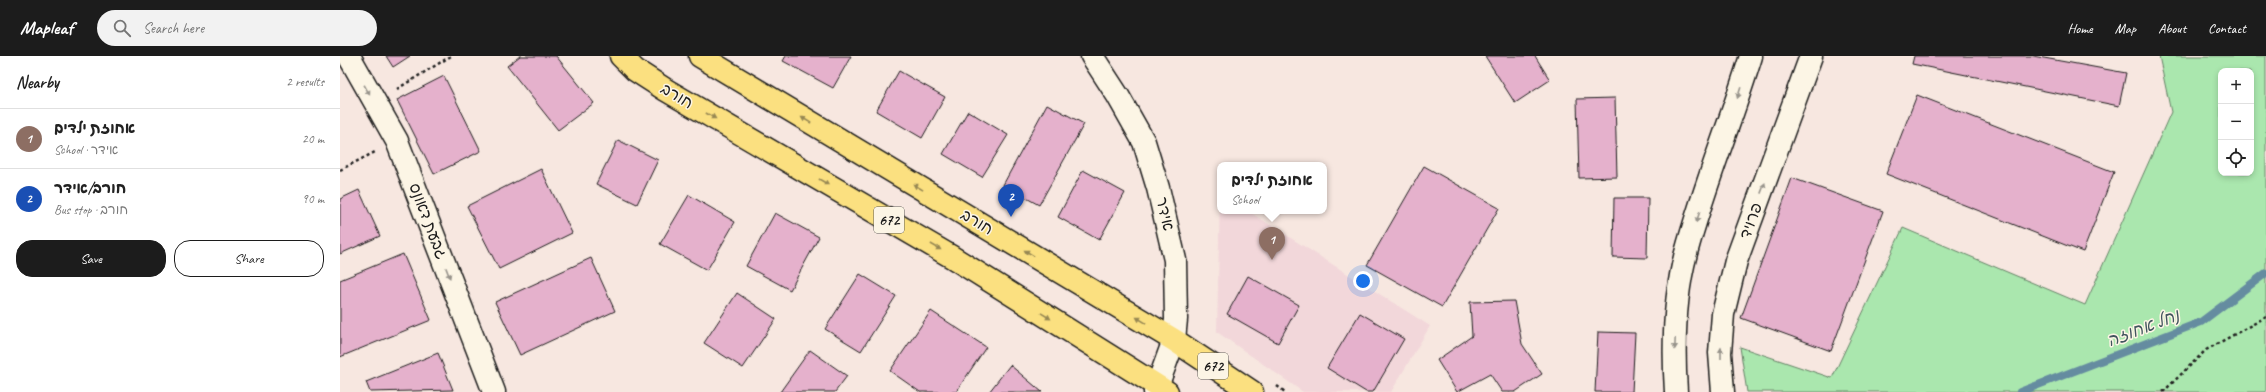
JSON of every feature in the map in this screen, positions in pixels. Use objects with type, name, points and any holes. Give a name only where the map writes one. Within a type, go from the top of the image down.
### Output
[{"type":"main road","name":"חורב","points":[[621,56],[634,70],[666,90],[952,257],[1160,390]]},
{"type":"main road","name":"חורב","points":[[700,56],[1174,340],[1252,392]]},
{"type":"street","name":"גבעת דאונס","points":[[349,56],[374,103],[397,141],[494,392]]},
{"type":"street","name":"אידר","points":[[1092,56],[1118,96],[1144,142],[1158,188],[1175,260],[1176,313],[1174,340],[1160,390]]},
{"type":"street","points":[[1676,392],[1674,362],[1676,320],[1686,253],[1751,56]]},
{"type":"street","name":"פרויד","points":[[1723,392],[1720,353],[1723,314],[1736,261],[1811,56]]},
{"type":"path","points":[[374,103],[451,56]]},
{"type":"path","points":[[340,170],[397,141]]},
{"type":"path","points":[[2163,392],[2206,350],[2266,317]]},
{"type":"shaded area","points":[[1220,214],[1253,214],[1430,326],[1391,392],[1303,392],[1217,332]]},
{"type":"green space","points":[[2159,56],[2266,56],[2266,392],[1747,392],[1740,347],[1832,378],[1903,228],[2085,305],[2171,112]]},
{"type":"building","points":[[386,56],[410,56],[393,67]]},
{"type":"building","points":[[520,56],[556,56],[594,103],[558,130],[507,66]]},
{"type":"building","points":[[786,56],[851,56],[833,88],[783,61]]},
{"type":"building","points":[[1485,56],[1535,56],[1550,80],[1515,103]]},
{"type":"building","points":[[1914,56],[2033,56],[2126,73],[2119,106],[1912,64]]},
{"type":"building","points":[[899,71],[945,97],[922,138],[876,111]]},
{"type":"building","points":[[444,76],[481,151],[434,174],[397,100]]},
{"type":"building","points":[[1917,95],[2114,172],[2083,252],[1886,174]]},
{"type":"building","points":[[1615,98],[1617,177],[1579,178],[1577,99]]},
{"type":"building","points":[[1047,104],[1084,124],[1039,205],[1003,185]]},
{"type":"building","points":[[968,111],[1008,135],[982,177],[943,154]]},
{"type":"building","points":[[618,140],[658,160],[637,204],[596,184]]},
{"type":"building","points":[[1424,166],[1499,208],[1442,307],[1367,265]]},
{"type":"building","points":[[541,169],[572,233],[499,269],[467,206]]},
{"type":"building","points":[[1083,170],[1125,193],[1099,240],[1058,217]]},
{"type":"building","points":[[1792,178],[1883,211],[1831,351],[1741,318]]},
{"type":"building","points":[[359,190],[380,236],[340,254],[340,199]]},
{"type":"building","points":[[689,195],[735,222],[707,270],[660,244]]},
{"type":"building","points":[[1614,198],[1648,198],[1647,258],[1613,257]]},
{"type":"building","points":[[775,213],[819,237],[790,290],[746,266]]},
{"type":"building","points":[[403,254],[431,320],[340,357],[340,280]]},
{"type":"building","points":[[591,258],[615,311],[520,355],[495,302]]},
{"type":"building","points":[[860,274],[896,296],[861,351],[825,329]]},
{"type":"building","points":[[1248,276],[1299,305],[1278,343],[1227,314]]},
{"type":"building","points":[[737,293],[776,319],[743,368],[704,343]]},
{"type":"building","points":[[1514,301],[1522,344],[1542,374],[1515,392],[1502,392],[1490,374],[1457,392],[1437,360],[1472,336],[1470,302]]},
{"type":"building","points":[[931,311],[986,347],[956,392],[920,392],[890,371]]},
{"type":"building","points":[[1360,313],[1404,339],[1373,392],[1366,392],[1327,368]]},
{"type":"building","points":[[1598,332],[1635,333],[1632,392],[1595,392]]},
{"type":"building","points":[[810,350],[847,376],[835,392],[780,392]]},
{"type":"building","points":[[438,353],[453,390],[370,392],[366,382]]},
{"type":"building","points":[[1010,365],[1042,392],[989,392]]},
{"type":"waterway","name":"נחל אחוזה","points":[[2020,392],[2201,322],[2266,273]]},
{"type":"place","name":"חורב/אידר","points":[[1011,217]]},
{"type":"place","name":"אחוזת ילדים","points":[[1272,260]]}]
